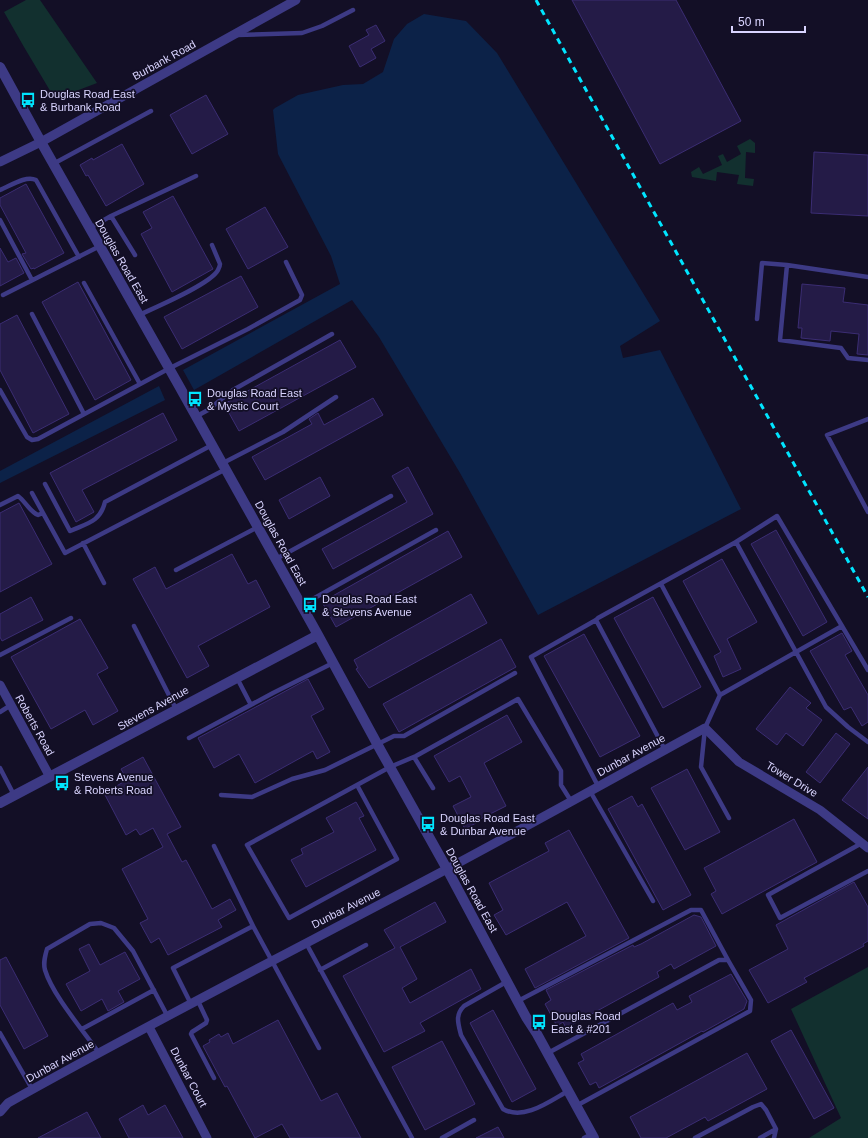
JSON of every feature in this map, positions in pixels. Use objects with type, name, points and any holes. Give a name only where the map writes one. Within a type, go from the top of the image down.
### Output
[{"type":"street","name":"Burbank Road","points":[[0,162],[41,142],[296,0]]},
{"type":"street","name":"Douglas Road East","points":[[0,67],[53,164],[170,368],[302,605],[377,745],[508,981],[526,1017],[548,1054],[576,1106],[590,1137]]},
{"type":"street","name":"Stevens Avenue","points":[[0,803],[318,635]]},
{"type":"street","name":"Roberts Road","points":[[0,685],[50,776]]},
{"type":"street","name":"Dunbar Avenue","points":[[0,1112],[4,1103],[32,1090],[271,960],[447,869],[705,728]]},
{"type":"street","name":"Tower Drive","points":[[705,728],[739,762],[820,810],[865,846]]},
{"type":"street","name":"Dunbar Court","points":[[149,1027],[207,1138]]},
{"type":"lane","points":[[233,35],[302,33],[322,26],[353,10]]},
{"type":"lane","points":[[53,164],[151,111]]},
{"type":"lane","points":[[90,228],[111,216],[196,176]]},
{"type":"lane","points":[[0,190],[32,178],[36,180],[79,257]]},
{"type":"lane","points":[[111,216],[135,255]]},
{"type":"lane","points":[[0,220],[32,280]]},
{"type":"lane","points":[[139,315],[189,291],[210,278],[218,270],[220,264],[212,245]]},
{"type":"lane","points":[[3,295],[100,246]]},
{"type":"lane","points":[[0,390],[23,432],[32,440],[38,439],[170,368],[248,329],[300,300],[302,295],[286,262]]},
{"type":"lane","points":[[757,319],[762,263],[787,265],[868,277]]},
{"type":"lane","points":[[787,265],[780,340],[840,348],[848,358],[868,360]]},
{"type":"lane","points":[[84,282],[140,384]]},
{"type":"lane","points":[[32,314],[84,414]]},
{"type":"lane","points":[[197,416],[208,410],[234,390],[332,334]]},
{"type":"lane","points":[[32,493],[65,553],[224,466],[283,432],[336,397]]},
{"type":"lane","points":[[868,419],[827,435],[868,512]]},
{"type":"lane","points":[[45,484],[70,530],[93,521],[102,513],[105,502],[212,445]]},
{"type":"lane","points":[[0,505],[18,496],[24,500],[35,514],[38,515],[43,513]]},
{"type":"lane","points":[[276,559],[391,496]]},
{"type":"lane","points":[[598,786],[531,657],[736,542],[777,516],[868,670]]},
{"type":"lane","points":[[176,570],[258,527]]},
{"type":"lane","points":[[302,605],[436,530]]},
{"type":"lane","points":[[736,542],[826,707],[848,727],[868,742]]},
{"type":"lane","points":[[83,543],[104,583]]},
{"type":"lane","points":[[661,584],[720,695]]},
{"type":"lane","points":[[0,655],[71,618]]},
{"type":"lane","points":[[596,620],[665,750]]},
{"type":"lane","points":[[134,626],[176,709]]},
{"type":"lane","points":[[729,818],[701,767],[705,728],[720,695],[842,626]]},
{"type":"lane","points":[[189,738],[333,663]]},
{"type":"lane","points":[[221,795],[252,797],[292,779],[325,770],[394,736],[404,736],[515,673]]},
{"type":"lane","points":[[236,677],[250,705]]},
{"type":"lane","points":[[357,785],[397,859],[289,918],[247,845],[357,785],[390,767],[414,757],[518,700],[561,770],[561,785],[571,801]]},
{"type":"lane","points":[[0,712],[11,705]]},
{"type":"lane","points":[[414,757],[433,788]]},
{"type":"lane","points":[[0,768],[14,795]]},
{"type":"lane","points":[[590,791],[653,901]]},
{"type":"lane","points":[[214,846],[253,926],[318,1048]]},
{"type":"lane","points":[[865,846],[768,895],[780,918],[868,871]]},
{"type":"lane","points":[[518,1001],[691,910],[701,910],[751,1000],[750,1011],[576,1106]]},
{"type":"lane","points":[[99,1053],[55,992],[45,970],[44,959],[47,949],[90,924],[101,923],[114,928],[133,951],[168,1017]]},
{"type":"lane","points":[[214,1078],[190,1034],[206,1023],[207,1020],[173,968],[253,926]]},
{"type":"lane","points":[[306,943],[412,1138]]},
{"type":"lane","points":[[320,970],[366,945]]},
{"type":"lane","points":[[548,1054],[719,960],[728,960]]},
{"type":"lane","points":[[508,981],[464,1006],[459,1011],[458,1023],[461,1035],[503,1109],[509,1113],[522,1112],[537,1108],[568,1091]]},
{"type":"lane","points":[[82,1030],[154,990]]},
{"type":"lane","points":[[0,1033],[32,1090]]},
{"type":"lane","points":[[695,1138],[761,1104],[766,1110],[776,1129],[774,1138]]},
{"type":"lane","points":[[442,1138],[474,1120]]},
{"type":"lane","points":[[760,1138],[776,1129]]},
{"type":"green space","points":[[26,0],[40,0],[97,83],[55,99],[4,12]]},
{"type":"green space","points":[[750,139],[755,143],[755,153],[746,152],[745,178],[754,179],[753,186],[737,184],[739,175],[717,172],[716,181],[692,177],[691,172],[699,167],[703,174],[722,165],[718,156],[723,154],[727,162],[741,154],[737,146]]},
{"type":"green space","points":[[868,967],[868,1138],[809,1138],[841,1118],[791,1009]]},
{"type":"water","points":[[424,14],[466,21],[497,53],[660,321],[620,346],[623,358],[660,350],[741,509],[538,615],[460,473],[379,337],[352,300],[194,390],[183,370],[340,284],[331,256],[278,154],[273,110],[298,95],[343,85],[363,84],[383,72],[394,39],[407,24]]},
{"type":"water","points":[[159,386],[165,400],[0,483],[0,471]]},
{"type":"building","points":[[572,0],[676,0],[741,121],[660,164]]},
{"type":"building","points":[[376,25],[385,41],[371,49],[376,58],[360,67],[349,46],[369,35],[366,30]]},
{"type":"building","points":[[206,95],[228,134],[192,154],[170,115]]},
{"type":"building","points":[[122,144],[144,184],[106,206],[88,175],[86,176],[80,165],[92,158],[93,160]]},
{"type":"building","points":[[814,152],[868,155],[868,216],[811,213]]},
{"type":"building","points":[[26,184],[64,253],[34,269],[31,269],[22,254],[26,253],[0,205],[0,198]]},
{"type":"building","points":[[173,196],[213,269],[172,292],[141,234],[152,228],[143,212]]},
{"type":"building","points":[[265,207],[288,247],[248,269],[226,229]]},
{"type":"building","points":[[0,248],[8,262],[16,258],[24,273],[0,286]]},
{"type":"building","points":[[241,276],[258,307],[182,349],[164,317]]},
{"type":"building","points":[[78,282],[131,380],[95,400],[42,302]]},
{"type":"building","points":[[802,284],[845,288],[843,302],[868,305],[868,355],[857,354],[859,334],[831,331],[830,341],[801,338],[802,328],[798,328]]},
{"type":"building","points":[[17,315],[69,414],[33,433],[0,370],[0,324]]},
{"type":"building","points":[[340,340],[356,367],[239,431],[224,404]]},
{"type":"building","points":[[373,398],[383,415],[265,480],[252,457],[312,424],[309,419],[318,413],[324,425]]},
{"type":"building","points":[[163,413],[177,440],[82,490],[94,512],[76,522],[50,473]]},
{"type":"building","points":[[408,467],[433,514],[333,569],[322,549],[407,502],[392,476]]},
{"type":"building","points":[[320,477],[330,496],[289,519],[279,500]]},
{"type":"building","points":[[19,503],[52,564],[0,592],[0,513]]},
{"type":"building","points":[[776,530],[827,622],[803,636],[751,544]]},
{"type":"building","points":[[448,531],[462,557],[336,627],[322,602]]},
{"type":"building","points":[[232,554],[248,584],[256,580],[270,607],[198,646],[209,666],[187,678],[133,579],[155,567],[166,589]]},
{"type":"building","points":[[722,559],[757,622],[727,639],[741,669],[723,677],[714,656],[721,652],[683,581]]},
{"type":"building","points":[[471,594],[487,623],[369,688],[356,669],[358,668],[354,660]]},
{"type":"building","points":[[31,597],[43,620],[2,641],[0,637],[0,614]]},
{"type":"building","points":[[653,597],[701,687],[663,708],[614,618]]},
{"type":"building","points":[[80,619],[108,668],[97,674],[118,711],[93,725],[85,710],[51,729],[11,657]]},
{"type":"building","points":[[842,633],[852,651],[845,655],[868,695],[868,722],[862,726],[851,707],[844,710],[810,651]]},
{"type":"building","points":[[584,634],[640,736],[600,757],[544,656]]},
{"type":"building","points":[[501,639],[516,667],[399,732],[383,704]]},
{"type":"building","points":[[308,679],[324,709],[311,716],[330,752],[317,759],[313,751],[255,783],[239,754],[214,768],[198,738]]},
{"type":"building","points":[[790,687],[811,703],[806,708],[822,720],[803,746],[786,733],[777,745],[756,729]]},
{"type":"building","points":[[507,715],[522,742],[484,763],[506,806],[476,821],[476,823],[465,829],[453,806],[471,797],[460,776],[449,782],[434,756]]},
{"type":"building","points":[[836,733],[850,744],[820,783],[806,772]]},
{"type":"building","points":[[143,757],[181,827],[167,834],[182,862],[186,860],[212,909],[230,899],[236,910],[218,920],[222,927],[168,955],[159,938],[151,943],[140,923],[148,919],[122,869],[163,847],[153,828],[140,835],[136,829],[126,835],[104,793],[127,780],[121,769]]},
{"type":"building","points":[[868,767],[868,819],[842,800]]},
{"type":"building","points":[[687,769],[720,832],[685,850],[651,788]]},
{"type":"building","points":[[632,796],[638,807],[642,804],[691,895],[663,910],[608,809]]},
{"type":"building","points":[[356,802],[364,816],[359,818],[376,850],[306,887],[291,860],[303,854],[301,849],[334,832],[326,818]]},
{"type":"building","points":[[794,819],[817,862],[722,914],[711,894],[716,891],[704,868]]},
{"type":"building","points":[[569,830],[629,938],[535,988],[525,969],[586,936],[567,902],[506,935],[494,915],[503,910],[489,883],[549,851],[545,843]]},
{"type":"building","points":[[854,882],[868,907],[868,941],[863,944],[864,946],[804,978],[807,982],[768,1003],[749,970],[788,949],[776,925]]},
{"type":"building","points":[[435,902],[446,922],[400,947],[417,979],[402,988],[410,1003],[471,969],[481,989],[420,1023],[425,1031],[384,1052],[343,976],[395,948],[384,930]]},
{"type":"building","points":[[694,915],[701,917],[716,946],[674,969],[671,964],[657,972],[659,977],[566,1028],[563,1022],[557,1026],[545,1004],[551,1000],[546,990],[633,945],[634,947],[641,944]]},
{"type":"building","points":[[89,944],[100,965],[125,952],[140,979],[118,991],[124,1002],[108,1011],[102,999],[81,1011],[66,984],[90,971],[79,949]]},
{"type":"building","points":[[6,957],[48,1036],[24,1049],[0,1005],[0,960]]},
{"type":"building","points":[[731,974],[747,1001],[744,1009],[599,1088],[596,1082],[590,1085],[578,1063],[584,1060],[581,1054],[673,1003],[677,1010],[692,1002],[689,996]]},
{"type":"building","points":[[493,1010],[536,1089],[512,1102],[470,1023]]},
{"type":"building","points":[[278,1020],[321,1101],[337,1093],[361,1138],[290,1138],[282,1124],[255,1138],[227,1086],[225,1087],[203,1046],[219,1034],[221,1037],[228,1033],[233,1044]]},
{"type":"building","points":[[791,1030],[834,1108],[814,1119],[771,1041]]},
{"type":"building","points":[[442,1041],[475,1104],[425,1130],[392,1067]]},
{"type":"building","points":[[747,1053],[767,1089],[708,1121],[705,1117],[666,1138],[641,1138],[630,1117]]},
{"type":"building","points":[[143,1105],[148,1115],[165,1105],[183,1138],[129,1138],[119,1119]]},
{"type":"building","points":[[87,1112],[101,1138],[38,1138]]},
{"type":"building","points":[[498,1127],[504,1138],[476,1138]]},
{"type":"railway","points":[[536,0],[868,597]]},
{"type":"place","name":"Douglas Road East & Burbank Road","points":[[28,100]]},
{"type":"place","name":"Douglas Road East & Mystic Court","points":[[195,399]]},
{"type":"place","name":"Douglas Road East & Stevens Avenue","points":[[310,605]]},
{"type":"place","name":"Stevens Avenue & Roberts Road","points":[[62,783]]},
{"type":"place","name":"Douglas Road East & Dunbar Avenue","points":[[428,824]]},
{"type":"place","name":"Douglas Road East & #201","points":[[539,1022]]}]
